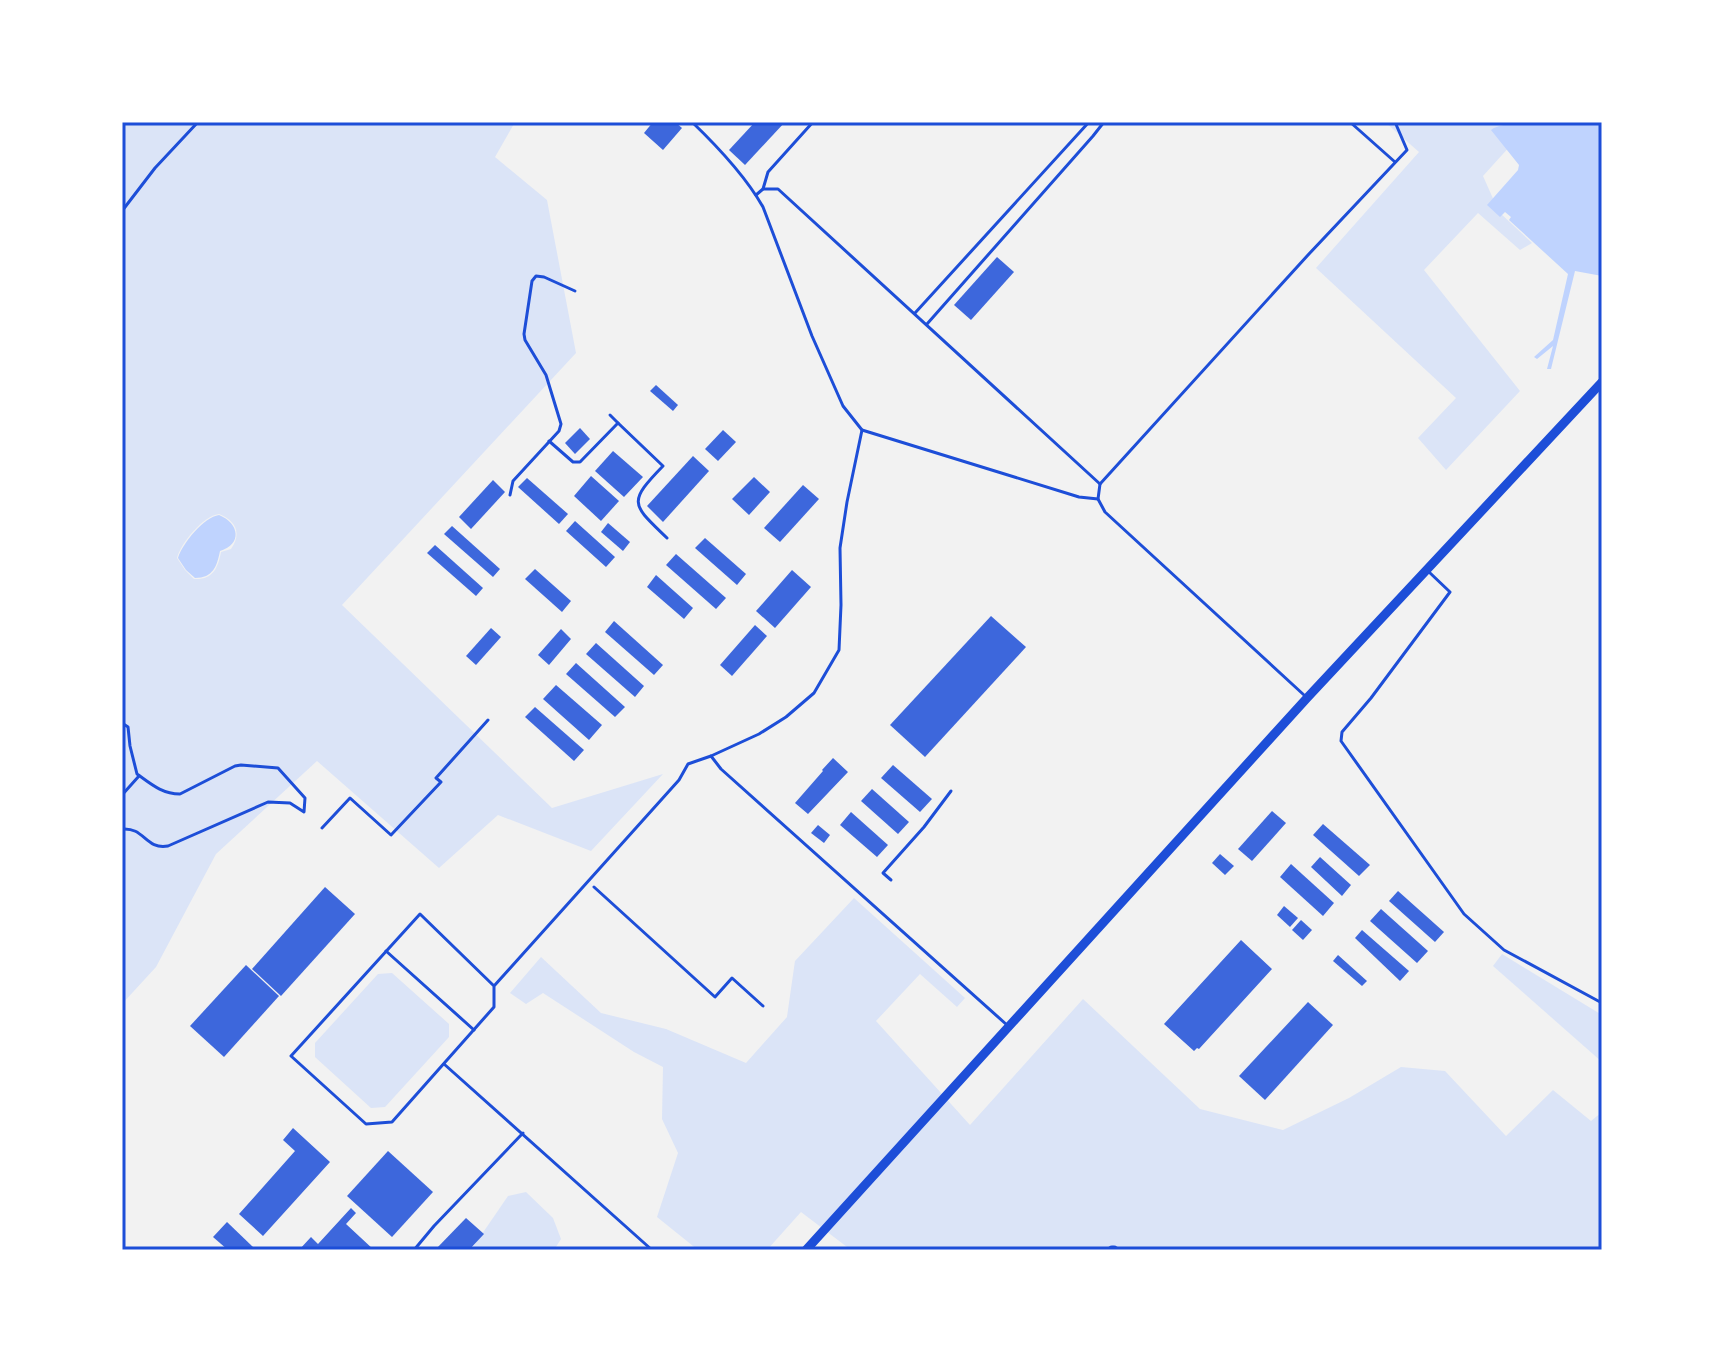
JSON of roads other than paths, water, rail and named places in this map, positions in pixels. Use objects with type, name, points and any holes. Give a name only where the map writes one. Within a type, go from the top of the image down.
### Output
[{"type":"street","points":[[806,1250],[1307,698],[1602,382]]},
{"type":"lane","points":[[692,122],[710,139],[763,207],[812,336],[843,406],[862,430],[1079,497],[1098,499]]},
{"type":"lane","points":[[756,195],[763,189],[768,172],[813,122]]},
{"type":"lane","points":[[915,313],[1089,122]]},
{"type":"lane","points":[[926,325],[1104,122]]},
{"type":"lane","points":[[1350,122],[1395,162]]},
{"type":"lane","points":[[1307,698],[1105,512],[1098,499],[1100,484],[1407,150],[1395,122]]},
{"type":"lane","points":[[763,189],[778,189],[1100,484]]},
{"type":"lane","points":[[494,986],[420,914],[291,1056],[366,1124],[392,1122],[494,1007],[494,986],[679,780],[688,764],[759,734],[814,693],[839,650],[840,548],[862,430]]},
{"type":"lane","points":[[1426,570],[1450,592],[1342,732],[1341,741],[1464,914],[1504,950],[1602,1003]]},
{"type":"lane","points":[[711,756],[721,769],[1009,1027]]},
{"type":"lane","points":[[386,951],[474,1030]]},
{"type":"lane","points":[[444,1064],[652,1250]]},
{"type":"lane","points":[[414,1250],[523,1133]]},
{"type":"water","points":[[1526,122],[1600,125],[1602,122],[1602,276],[1575,271],[1551,369],[1547,369],[1553,346],[1537,359],[1534,357],[1553,340],[1568,274],[1509,220],[1511,217],[1505,212],[1500,217],[1487,205],[1519,165],[1491,130]]},
{"type":"water","points":[[219,515],[231,523],[236,533],[235,539],[220,551],[216,566],[210,573],[195,578],[178,558],[194,532]]}]
